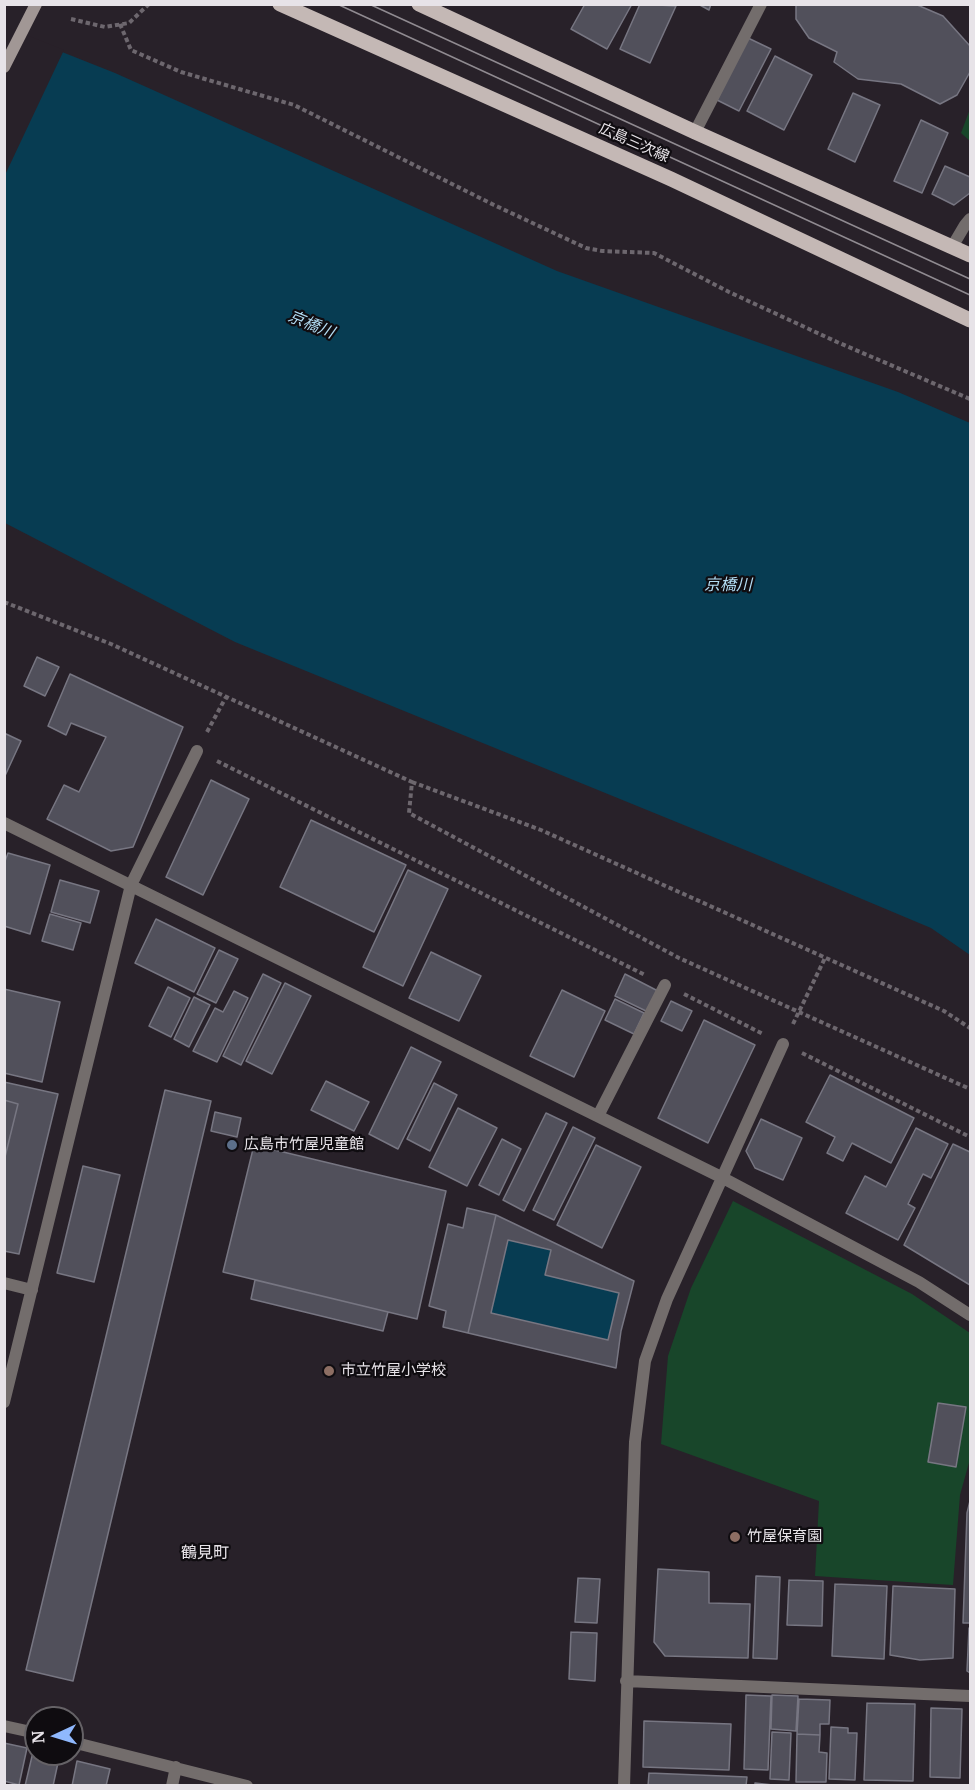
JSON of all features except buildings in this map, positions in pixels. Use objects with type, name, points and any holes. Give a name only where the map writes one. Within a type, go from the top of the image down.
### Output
[{"type":"main road","name":"広島三次線","points":[[280,4],[671,179],[970,320]]},
{"type":"main road","points":[[419,4],[695,132],[970,255]]},
{"type":"street","points":[[4,67],[36,4]]},
{"type":"street","points":[[695,132],[761,4]]},
{"type":"street","points":[[952,247],[970,219]]},
{"type":"street","points":[[4,1402],[130,885],[197,751]]},
{"type":"street","points":[[4,823],[722,1177],[919,1282],[970,1316]]},
{"type":"street","points":[[598,1116],[665,985]]},
{"type":"street","points":[[624,1785],[635,1442],[645,1361],[667,1299],[783,1044]]},
{"type":"street","points":[[4,1284],[32,1290]]},
{"type":"street","points":[[626,1681],[970,1696]]},
{"type":"street","points":[[4,1726],[24,1730]]},
{"type":"street","points":[[84,1745],[247,1785]]},
{"type":"street","points":[[172,1785],[176,1767]]},
{"type":"path","points":[[70,19],[105,27],[129,22],[149,4]]},
{"type":"path","points":[[120,24],[131,50],[181,72],[294,105],[494,205],[586,248],[602,251],[654,253],[729,292],[826,337],[970,399]]},
{"type":"path","points":[[4,602],[111,644],[412,782],[541,830],[944,1011],[970,1028]]},
{"type":"path","points":[[226,697],[197,751],[970,1137]]},
{"type":"path","points":[[412,782],[409,813],[680,958],[970,1089]]},
{"type":"path","points":[[783,1044],[825,958]]},
{"type":"green space","points":[[970,109],[970,141],[961,133]]},
{"type":"green space","points":[[733,1201],[912,1294],[970,1333],[970,1459],[960,1495],[953,1585],[815,1576],[819,1501],[661,1444],[668,1356],[691,1288]]},
{"type":"water","name":"京橋川","points":[[4,29],[115,73],[557,271],[898,392],[970,423],[970,955],[931,928],[235,642],[5,523]]},
{"type":"water","points":[[508,1240],[551,1250],[546,1275],[619,1293],[608,1340],[491,1313]]},
{"type":"pier","points":[[4,26],[64,50],[5,175]]},
{"type":"tram line","points":[[337,4],[970,295]]},
{"type":"tram line","points":[[369,4],[970,279]]},
{"type":"place","name":"広島市竹屋児童館","points":[[232,1145]]},
{"type":"place","name":"市立竹屋小学校","points":[[329,1371]]},
{"type":"place","name":"竹屋保育園","points":[[735,1537]]},
{"type":"district","name":"鶴見町","points":[[205,1553]]}]
